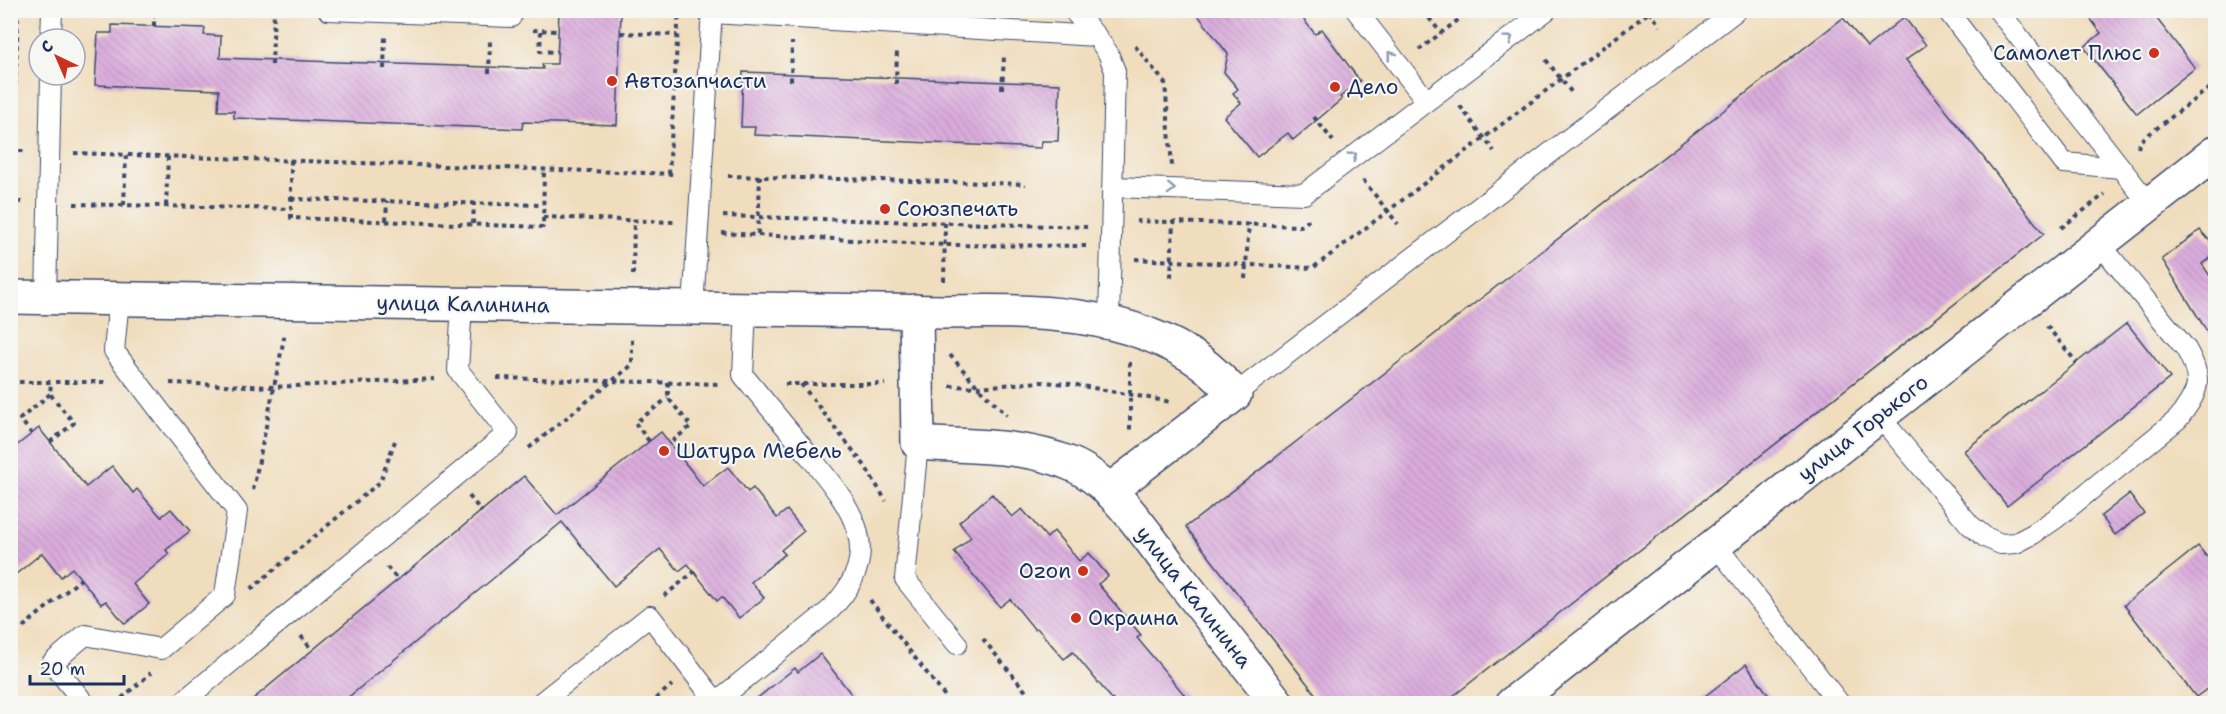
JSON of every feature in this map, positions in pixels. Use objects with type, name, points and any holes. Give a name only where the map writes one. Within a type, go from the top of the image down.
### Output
[{"type":"street","name":"улица Горького","points":[[1512,704],[2216,152]]},
{"type":"street","name":"улица Калинина","points":[[10,297],[1031,313],[1119,326],[1172,345],[1201,363],[1225,402]]},
{"type":"street","points":[[918,443],[917,385],[930,312]]},
{"type":"street","points":[[1119,483],[1225,402]]},
{"type":"street","name":"улица Калинина","points":[[918,443],[1022,451],[1048,456],[1073,465],[1093,477],[1119,483],[1278,704]]},
{"type":"lane","points":[[51,27],[52,10]]},
{"type":"lane","points":[[328,10],[512,17],[512,10]]},
{"type":"lane","points":[[1073,10],[1108,53],[1115,71],[1111,244],[1119,326]]},
{"type":"lane","points":[[1356,10],[1426,100]]},
{"type":"lane","points":[[1113,187],[1304,194],[1547,10]]},
{"type":"lane","points":[[1225,402],[1737,10]]},
{"type":"lane","points":[[1947,10],[2064,163],[2121,168]]},
{"type":"lane","points":[[1998,10],[2149,204]]},
{"type":"lane","points":[[693,308],[712,12],[1096,36]]},
{"type":"lane","points":[[46,298],[51,87]]},
{"type":"lane","points":[[1879,416],[1970,525],[1985,537],[2001,544],[2016,543],[2055,519],[2178,419],[2191,402],[2198,385],[2196,366],[2186,349],[2099,243]]},
{"type":"lane","points":[[85,704],[52,663],[85,635],[161,649],[225,595],[237,511],[114,351],[119,299]]},
{"type":"lane","points":[[180,704],[508,433],[458,370],[462,304]]},
{"type":"lane","points":[[539,704],[650,616],[716,702],[814,625],[843,597],[855,580],[860,552],[858,531],[850,510],[836,488],[743,375],[746,308]]},
{"type":"lane","points":[[918,443],[905,579],[957,644]]},
{"type":"lane","points":[[1715,544],[1840,704]]},
{"type":"path","points":[[15,103],[18,10]]},
{"type":"path","points":[[154,10],[154,26]]},
{"type":"path","points":[[272,64],[274,10]]},
{"type":"path","points":[[669,174],[679,10]]},
{"type":"path","points":[[1399,66],[1471,10]]},
{"type":"path","points":[[698,224],[759,217],[945,223],[1111,244],[1172,261],[1313,268],[1650,11],[1660,26]]},
{"type":"path","points":[[384,69],[385,13]]},
{"type":"path","points":[[10,18],[18,18]]},
{"type":"path","points":[[791,81],[792,18]]},
{"type":"path","points":[[1429,18],[1441,33]]},
{"type":"path","points":[[896,84],[898,24]]},
{"type":"path","points":[[541,30],[540,51],[558,52]]},
{"type":"path","points":[[1002,89],[1005,30]]},
{"type":"path","points":[[621,33],[677,35]]},
{"type":"path","points":[[1128,38],[1166,83],[1173,189],[1171,277]]},
{"type":"path","points":[[1546,60],[1572,93]]},
{"type":"path","points":[[49,152],[1026,184]]},
{"type":"path","points":[[124,205],[126,155]]},
{"type":"path","points":[[166,206],[168,156]]},
{"type":"path","points":[[291,160],[291,218],[543,226],[544,169]]},
{"type":"path","points":[[758,234],[760,176]]},
{"type":"path","points":[[1245,279],[1251,192]]},
{"type":"path","points":[[291,199],[543,205]]},
{"type":"path","points":[[386,221],[387,201]]},
{"type":"path","points":[[48,203],[291,208]]},
{"type":"path","points":[[473,224],[474,203]]},
{"type":"path","points":[[543,217],[698,224],[758,234],[945,245],[1111,244]]},
{"type":"path","points":[[524,452],[632,365],[634,220]]},
{"type":"path","points":[[945,223],[945,245],[930,312],[944,348],[978,387],[1010,418]]},
{"type":"path","points":[[237,511],[251,499],[292,302]]},
{"type":"path","points":[[2046,325],[2077,363]]},
{"type":"path","points":[[1119,326],[1131,394],[1119,483]]},
{"type":"path","points":[[10,382],[138,382],[274,387],[464,378],[978,387],[1040,382],[1071,384],[1131,394],[1225,402]]},
{"type":"path","points":[[50,442],[74,423],[51,394],[51,382]]},
{"type":"path","points":[[668,382],[668,398],[691,426],[670,443]]},
{"type":"path","points":[[801,384],[865,466],[889,507],[890,496]]},
{"type":"path","points":[[32,434],[20,419],[51,394]]},
{"type":"path","points":[[649,441],[635,423],[668,398]]},
{"type":"path","points":[[243,596],[380,482],[395,441]]},
{"type":"path","points":[[662,597],[694,572]]},
{"type":"path","points":[[23,627],[81,579]]},
{"type":"path","points":[[855,580],[951,704]]},
{"type":"path","points":[[115,704],[152,673]]},
{"type":"building","points":[[559,10],[621,10],[617,125],[523,122],[522,129],[234,118],[234,111],[218,111],[219,90],[95,85],[98,33],[112,33],[112,25],[205,28],[204,35],[221,36],[220,58],[543,69],[542,64],[557,64]]},
{"type":"building","points":[[1194,10],[1278,10],[1300,15],[1315,34],[1322,29],[1360,81],[1293,140],[1288,133],[1257,157],[1224,117],[1241,103],[1233,93],[1238,89],[1224,72],[1228,54]]},
{"type":"building","points":[[2084,10],[2150,10],[2195,68],[2137,114],[2084,47],[2101,33]]},
{"type":"building","points":[[1904,17],[1926,45],[1906,60],[2044,234],[1443,704],[1323,704],[1186,527],[1843,18],[1867,47]]},
{"type":"building","points":[[743,72],[1060,84],[1058,141],[1042,141],[1041,148],[754,135],[755,127],[741,127]]},
{"type":"building","points":[[2200,230],[2216,248],[2216,253],[2202,264],[2216,285],[2216,346],[2162,259]]},
{"type":"building","points":[[2127,323],[2170,378],[2007,506],[1964,451]]},
{"type":"building","points":[[39,428],[86,487],[112,466],[133,493],[137,489],[161,517],[171,509],[190,531],[166,550],[169,554],[133,584],[149,604],[125,624],[106,601],[101,604],[72,568],[61,577],[42,553],[10,579],[10,451]]},
{"type":"building","points":[[661,432],[703,486],[728,467],[748,492],[753,488],[777,518],[787,510],[804,531],[781,550],[785,554],[751,582],[764,598],[739,618],[722,597],[717,601],[688,564],[679,571],[660,549],[614,586],[562,522],[340,704],[247,704],[524,476],[557,515]]},
{"type":"building","points":[[992,494],[1012,517],[1022,509],[1047,538],[1054,531],[1079,561],[1089,553],[1108,576],[1098,584],[1141,635],[1137,638],[1192,704],[1116,704],[1073,652],[1064,659],[1037,628],[1035,630],[1010,599],[1000,607],[954,552],[971,537],[959,522]]},
{"type":"building","points":[[2129,494],[2144,513],[2115,535],[2101,516]]},
{"type":"building","points":[[2198,546],[2216,568],[2216,682],[2196,697],[2124,605]]},
{"type":"building","points":[[820,654],[859,704],[750,704],[795,668],[798,672]]},
{"type":"building","points":[[1746,664],[1775,704],[1695,704]]},
{"type":"place","name":"Самолет Плюс","points":[[2154,53]]},
{"type":"place","name":"Автозапчасти","points":[[612,81]]},
{"type":"place","name":"Дело","points":[[1335,87]]},
{"type":"place","name":"Союзпечать","points":[[885,209]]},
{"type":"place","name":"Шатура Мебель","points":[[664,451]]},
{"type":"place","name":"Ozon","points":[[1083,571]]},
{"type":"place","name":"Окраина","points":[[1076,618]]}]
